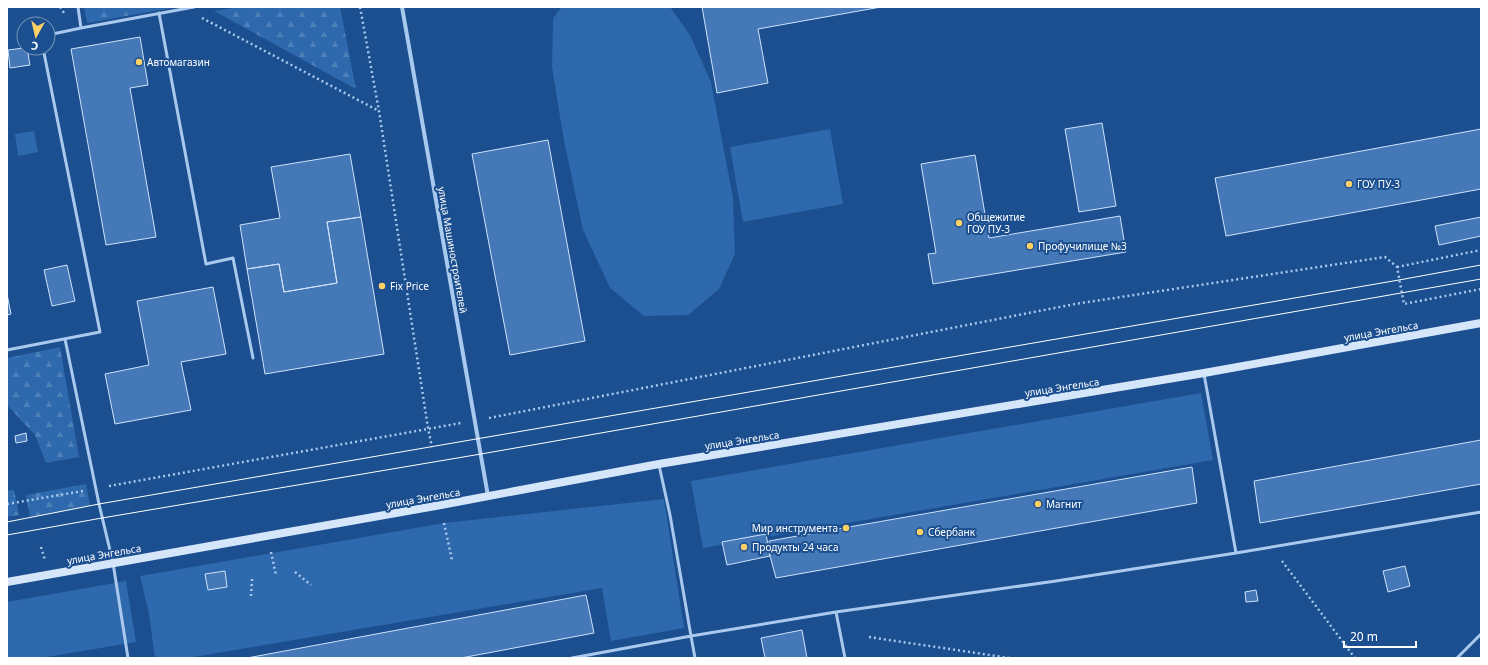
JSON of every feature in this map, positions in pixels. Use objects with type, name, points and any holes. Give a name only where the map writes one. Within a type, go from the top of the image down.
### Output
[{"type":"main road","name":"улица Энгельса","points":[[7,582],[659,464],[1204,373],[1481,323]]},
{"type":"street","name":"улица Машиностроителей","points":[[402,7],[488,496]]},
{"type":"lane","points":[[78,7],[81,28]]},
{"type":"lane","points":[[56,33],[194,7]]},
{"type":"lane","points":[[159,13],[206,264],[233,258],[254,358]]},
{"type":"lane","points":[[7,350],[100,332],[45,56]]},
{"type":"lane","points":[[65,339],[113,563],[128,658]]},
{"type":"lane","points":[[1204,373],[1236,553]]},
{"type":"lane","points":[[659,464],[670,515],[695,658]]},
{"type":"lane","points":[[572,658],[691,636],[836,612],[1056,581],[1236,553],[1481,512]]},
{"type":"lane","points":[[836,612],[845,658]]},
{"type":"lane","points":[[1457,658],[1481,634]]},
{"type":"path","points":[[360,7],[379,111],[432,447]]},
{"type":"path","points":[[183,9],[379,111]]},
{"type":"path","points":[[1396,267],[1481,250]]},
{"type":"path","points":[[7,504],[428,428],[476,421],[1075,304],[1385,257],[1396,267],[1404,304],[1481,289]]},
{"type":"path","points":[[444,523],[452,560]]},
{"type":"path","points":[[268,535],[276,575]]},
{"type":"path","points":[[1282,561],[1355,658]]},
{"type":"path","points":[[295,572],[311,585]]},
{"type":"path","points":[[251,596],[252,579]]},
{"type":"path","points":[[869,637],[1010,658]]},
{"type":"green space","points":[[84,7],[177,7],[87,23]]},
{"type":"green space","points":[[240,7],[340,7],[356,89],[214,11]]},
{"type":"green space","points":[[562,7],[670,7],[690,35],[711,82],[733,198],[735,254],[719,289],[688,315],[644,316],[610,288],[583,230],[564,141],[552,67],[553,18]]},
{"type":"green space","points":[[830,129],[843,204],[743,222],[730,147]]},
{"type":"green space","points":[[34,131],[38,152],[18,156],[15,134]]},
{"type":"green space","points":[[60,347],[79,457],[46,463],[35,435],[7,405],[7,358]]},
{"type":"green space","points":[[1201,393],[1213,460],[703,548],[691,481]]},
{"type":"green space","points":[[86,484],[90,506],[30,517],[26,495]]},
{"type":"green space","points":[[14,490],[19,515],[7,517],[7,491]]},
{"type":"green space","points":[[664,499],[684,628],[611,641],[602,588],[188,658],[155,658],[149,614],[140,576],[444,523]]},
{"type":"green space","points":[[126,581],[136,642],[41,658],[7,658],[7,602]]},
{"type":"building","points":[[702,7],[881,7],[758,29],[768,83],[717,93]]},
{"type":"building","points":[[140,37],[148,85],[130,88],[156,237],[106,245],[71,49]]},
{"type":"building","points":[[16,49],[16,56],[28,56],[30,65],[10,68],[8,50]]},
{"type":"building","points":[[1102,123],[1116,206],[1079,212],[1065,129]]},
{"type":"building","name":"ГОУ ПУ-3","points":[[1481,129],[1481,189],[1226,236],[1215,178]]},
{"type":"building","points":[[548,140],[585,341],[510,355],[472,154]]},
{"type":"building","points":[[350,154],[361,217],[327,222],[337,283],[284,292],[279,264],[247,269],[240,225],[280,218],[271,167]]},
{"type":"building","name":"Общежитие ГОУ ПУ-3","points":[[975,155],[989,238],[1120,216],[1126,252],[933,284],[928,254],[936,253],[921,164]]},
{"type":"building","points":[[361,217],[384,354],[265,374],[247,269],[279,264],[284,292],[337,283],[327,222]]},
{"type":"building","points":[[1481,217],[1481,236],[1439,245],[1435,226]]},
{"type":"building","points":[[67,265],[75,301],[52,306],[44,270]]},
{"type":"building","points":[[213,287],[226,354],[181,362],[191,410],[115,424],[105,374],[149,365],[137,301]]},
{"type":"building","points":[[7,294],[11,314],[7,315]]},
{"type":"building","points":[[26,433],[27,441],[16,443],[15,436]]},
{"type":"building","points":[[1481,440],[1481,484],[1260,523],[1254,481]]},
{"type":"building","points":[[1192,467],[1197,503],[776,578],[770,556],[769,541]]},
{"type":"building","points":[[766,534],[770,556],[727,565],[722,542]]},
{"type":"building","points":[[1405,566],[1410,586],[1388,592],[1383,571]]},
{"type":"building","points":[[225,571],[227,587],[208,590],[205,574]]},
{"type":"building","points":[[1256,590],[1258,601],[1246,602],[1245,592]]},
{"type":"building","points":[[586,595],[594,633],[461,658],[247,658]]},
{"type":"building","points":[[802,630],[807,658],[765,658],[761,638]]},
{"type":"tram line","points":[[7,522],[99,504],[1481,265]]},
{"type":"tram line","points":[[7,535],[481,454],[1481,279]]},
{"type":"place","name":"Автомагазин","points":[[139,62]]},
{"type":"place","name":"ГОУ ПУ-3","points":[[1349,184]]},
{"type":"place","name":"Общежитие ГОУ ПУ-3","points":[[959,223]]},
{"type":"place","name":"Профучилище №3","points":[[1030,246]]},
{"type":"place","name":"Fix Price","points":[[382,286]]},
{"type":"place","name":"Магнит","points":[[1038,504]]},
{"type":"place","name":"Мир инструмента","points":[[846,528]]},
{"type":"place","name":"Сбербанк","points":[[920,532]]},
{"type":"place","name":"Продукты 24 часа","points":[[744,547]]}]
